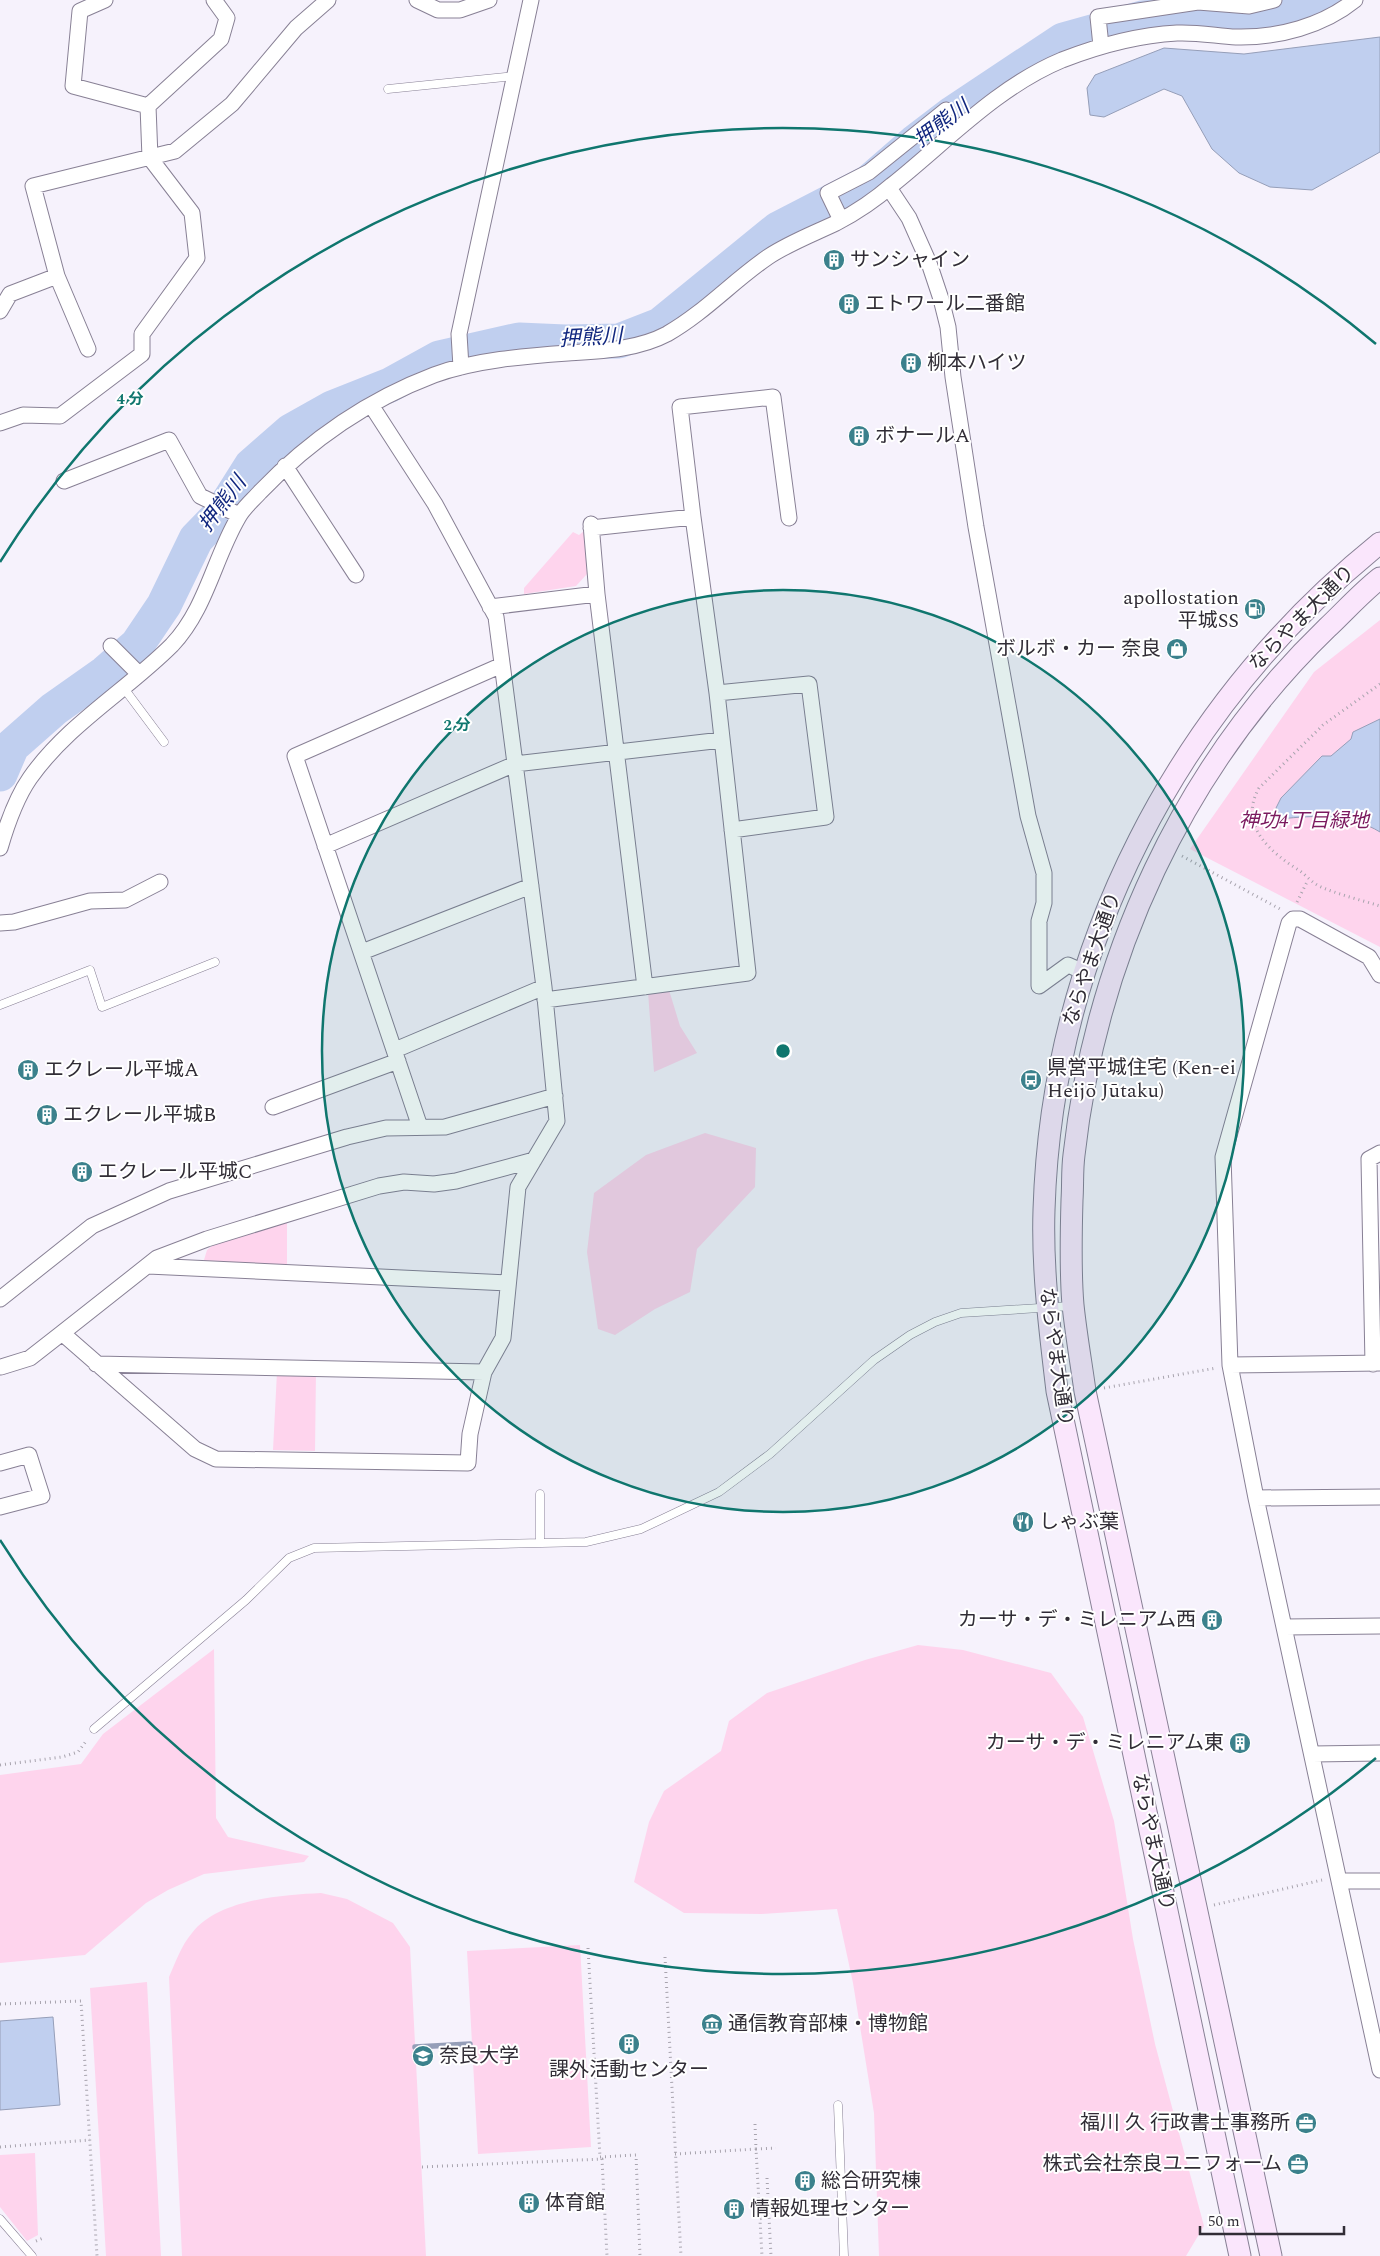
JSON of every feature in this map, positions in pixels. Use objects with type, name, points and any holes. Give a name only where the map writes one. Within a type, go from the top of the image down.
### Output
[{"type":"street","points":[[105,0],[80,11],[73,86],[148,106]]},
{"type":"street","points":[[0,423],[23,416],[60,416],[142,354],[142,334],[197,258],[192,213],[150,158],[148,106],[221,39],[227,18],[214,0]]},
{"type":"street","points":[[88,349],[57,276],[33,186],[175,151],[232,104],[296,28],[328,0]]},
{"type":"street","points":[[417,0],[438,10],[460,10],[488,0]]},
{"type":"street","points":[[461,367],[459,334],[531,0]]},
{"type":"street","points":[[1113,14],[1121,0]]},
{"type":"street","points":[[1101,46],[1098,17],[1198,2],[1248,6],[1274,0]]},
{"type":"street","points":[[0,848],[8,821],[28,780],[59,742],[173,643],[197,612],[239,515],[285,466],[322,436],[371,405],[429,377],[461,367],[534,356],[624,348],[663,336],[694,316],[770,256],[841,220],[889,188],[952,134],[1023,79],[1060,61],[1101,46],[1175,33],[1240,37],[1292,31],[1320,22],[1355,0]]},
{"type":"street","points":[[841,220],[828,192],[869,172],[946,110]]},
{"type":"street","points":[[889,188],[909,218],[929,264],[941,298],[948,327],[953,377],[976,527],[1028,816],[1044,873],[1044,903],[1039,921],[1039,986],[1068,965],[1084,972]]},
{"type":"street","points":[[0,310],[10,294],[57,276]]},
{"type":"street","points":[[272,1107],[544,993],[645,987],[748,973],[717,693],[680,407],[773,397],[789,518]]},
{"type":"street","points":[[62,1333],[195,1449],[216,1459],[468,1463],[470,1434],[484,1372],[503,1338],[518,1187],[557,1121],[555,1096],[531,886],[496,617],[435,504],[371,405]]},
{"type":"street","points":[[64,481],[169,440],[200,496],[239,515]]},
{"type":"street","points":[[285,466],[356,575]]},
{"type":"street","points":[[645,987],[597,594],[591,526],[693,517]]},
{"type":"street","name":"ならやま大通り","points":[[1240,2256],[1057,1391],[1047,1308],[1044,1210],[1051,1124],[1058,1075],[1068,1029],[1084,972],[1099,927],[1134,847],[1183,762],[1239,682],[1275,642],[1355,563],[1380,544]]},
{"type":"street","name":"ならやま大通り","points":[[1271,2256],[1085,1391],[1073,1306],[1071,1255],[1074,1156],[1088,1066],[1117,959],[1141,899],[1165,847],[1206,775],[1268,690],[1299,655],[1380,578]]},
{"type":"street","points":[[490,607],[597,594]]},
{"type":"street","points":[[111,646],[138,674]]},
{"type":"street","points":[[420,1128],[362,952],[294,756],[502,665]]},
{"type":"street","points":[[717,693],[809,684],[826,817],[732,830]]},
{"type":"street","points":[[325,846],[515,764],[616,754],[722,740]]},
{"type":"street","points":[[0,922],[14,922],[90,901],[125,900],[160,882]]},
{"type":"street","points":[[362,952],[531,886]]},
{"type":"street","points":[[1380,976],[1370,957],[1300,920],[1293,919],[1289,923],[1223,1157],[1230,1365],[1256,1498],[1340,1882],[1373,2008],[1380,2070]]},
{"type":"street","points":[[0,1299],[92,1226],[169,1191],[347,1137],[386,1128],[445,1127],[555,1096]]},
{"type":"street","points":[[1230,1365],[1376,1364],[1370,1159],[1380,1153]]},
{"type":"street","points":[[1,1367],[30,1358],[157,1258],[207,1239],[379,1186],[404,1182],[434,1184],[456,1181],[534,1160]]},
{"type":"street","points":[[148,1266],[508,1284]]},
{"type":"street","points":[[96,1364],[484,1372]]},
{"type":"street","points":[[0,1463],[29,1455],[42,1496],[0,1507]]},
{"type":"street","points":[[1256,1498],[1380,1497]]},
{"type":"street","points":[[1285,1628],[1380,1626]]},
{"type":"street","points":[[1312,1754],[1380,1753]]},
{"type":"street","points":[[1340,1882],[1380,1881]]},
{"type":"lane","points":[[388,89],[515,76]]},
{"type":"lane","points":[[123,687],[164,742]]},
{"type":"lane","points":[[0,1005],[90,970],[102,1007],[215,962]]},
{"type":"lane","points":[[94,1729],[246,1600],[288,1558],[314,1548],[586,1542],[641,1529],[718,1492],[770,1454],[874,1360],[910,1335],[935,1322],[961,1313],[1073,1306]]},
{"type":"lane","points":[[540,1494],[540,1544]]},
{"type":"lane","points":[[838,2105],[844,2256]]},
{"type":"lane","points":[[0,2219],[32,2256]]},
{"type":"path","points":[[1380,684],[1323,725],[1259,788],[1251,811],[1254,824],[1273,852],[1302,872],[1308,880],[1320,887],[1380,906]]},
{"type":"path","points":[[1179,855],[1282,909]]},
{"type":"path","points":[[1296,905],[1308,880]]},
{"type":"path","points":[[1100,1388],[1230,1365]]},
{"type":"path","points":[[0,1765],[62,1757],[78,1752],[94,1729]]},
{"type":"path","points":[[1213,1906],[1329,1879],[1340,1882]]},
{"type":"path","points":[[588,1948],[606,2256]]},
{"type":"path","points":[[665,1957],[682,2256]]},
{"type":"path","points":[[0,2004],[81,2001],[97,2256]]},
{"type":"path","points":[[755,2124],[762,2256]]},
{"type":"path","points":[[0,2147],[90,2140]]},
{"type":"path","points":[[675,2154],[776,2148]]},
{"type":"path","points":[[422,2167],[636,2155],[640,2256]]},
{"type":"path","points":[[767,2178],[771,2256]]},
{"type":"path","points":[[760,2218],[784,2200]]},
{"type":"green space","points":[[584,531],[587,574],[576,586],[524,594],[524,588],[573,532],[579,535]]},
{"type":"green space","name":"神功4丁目緑地","points":[[1380,620],[1380,947],[1190,849],[1314,672]]},
{"type":"green space","points":[[669,990],[680,1026],[697,1053],[654,1072],[648,992]]},
{"type":"green space","points":[[705,1133],[756,1148],[755,1187],[697,1249],[690,1292],[655,1309],[615,1335],[598,1329],[587,1252],[594,1193],[646,1155]]},
{"type":"green space","points":[[287,1221],[287,1269],[205,1263],[207,1250],[213,1245]]},
{"type":"green space","points":[[277,1372],[316,1372],[315,1451],[273,1450]]},
{"type":"green space","points":[[918,1645],[963,1650],[1051,1673],[1083,1717],[1114,1821],[1133,1939],[1155,2044],[1204,2226],[1186,2256],[879,2256],[874,2113],[853,1983],[837,1909],[762,1914],[684,1913],[634,1882],[649,1822],[664,1791],[721,1751],[729,1721],[767,1693],[865,1660]]},
{"type":"green space","points":[[214,1649],[216,1818],[228,1837],[309,1856],[304,1862],[204,1874],[168,1890],[146,1903],[85,1955],[0,1963],[0,1775],[81,1764],[103,1734]]},
{"type":"green space","points":[[321,1893],[347,1899],[393,1923],[410,1947],[426,2256],[182,2256],[169,1977],[188,1938],[203,1922],[218,1913],[252,1901],[288,1895]]},
{"type":"green space","points":[[580,1945],[591,2147],[478,2154],[467,1951]]},
{"type":"green space","points":[[147,1982],[161,2256],[106,2256],[90,1988]]},
{"type":"green space","points":[[35,2153],[38,2235],[27,2241],[0,2207],[0,2155]]},
{"type":"water","points":[[1380,37],[1380,152],[1312,190],[1270,187],[1239,173],[1212,149],[1182,96],[1164,89],[1104,117],[1090,115],[1087,88],[1095,75],[1164,48],[1244,54]]},
{"type":"water","points":[[1380,719],[1380,832],[1357,822],[1332,817],[1281,819],[1276,808],[1281,798],[1322,756],[1331,756],[1351,739],[1353,732]]},
{"type":"water","points":[[53,2017],[60,2105],[0,2110],[0,2021]]},
{"type":"waterway","name":"押熊川","points":[[0,774],[12,746],[54,709],[105,673],[137,645],[164,605],[196,539],[222,512],[251,466],[291,431],[332,408],[390,385],[439,358],[519,340],[565,342],[619,341],[660,325],[778,229],[869,182],[915,142],[953,113],[1063,40],[1142,18],[1192,14],[1249,21],[1310,12],[1326,0]]},
{"type":"waterway","points":[[415,2047],[470,2044]]},
{"type":"place","name":"サンシャイン","points":[[834,260]]},
{"type":"place","name":"エトワール二番館","points":[[849,304]]},
{"type":"place","name":"柳本ハイツ","points":[[911,363]]},
{"type":"place","name":"ボナールA","points":[[859,436]]},
{"type":"place","name":"apollostation 平城SS","points":[[1255,609]]},
{"type":"place","name":"ボルボ・カー 奈良","points":[[1177,649]]},
{"type":"place","name":"エクレール平城A","points":[[28,1070]]},
{"type":"place","name":"県営平城住宅 (Ken-ei Heijō Jūtaku)","points":[[1031,1080]]},
{"type":"place","name":"エクレール平城B","points":[[47,1115]]},
{"type":"place","name":"エクレール平城C","points":[[82,1172]]},
{"type":"place","name":"しゃぶ葉","points":[[1023,1522]]},
{"type":"place","name":"カーサ・デ・ミレニアム西","points":[[1212,1620]]},
{"type":"place","name":"カーサ・デ・ミレニアム東","points":[[1240,1743]]},
{"type":"place","name":"通信教育部棟・博物館","points":[[712,2024]]},
{"type":"place","name":"課外活動センター","points":[[629,2044]]},
{"type":"place","name":"奈良大学","points":[[423,2056]]},
{"type":"place","name":"福川 久 行政書士事務所","points":[[1306,2123]]},
{"type":"place","name":"株式会社奈良ユニフォーム","points":[[1298,2164]]},
{"type":"place","name":"総合研究棟","points":[[805,2181]]},
{"type":"place","name":"体育館","points":[[529,2203]]},
{"type":"place","name":"情報処理センター","points":[[734,2209]]}]
